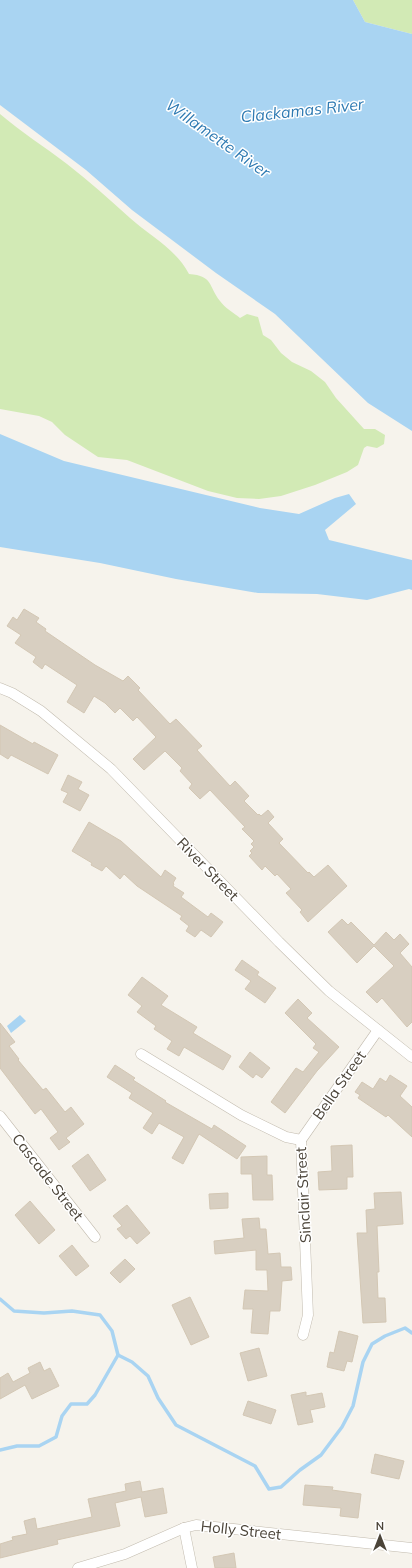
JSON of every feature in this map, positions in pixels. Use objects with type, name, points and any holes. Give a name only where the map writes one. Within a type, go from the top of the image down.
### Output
[{"type":"street","name":"River Street","points":[[0,688],[12,693],[41,710],[111,769],[290,953],[329,991],[412,1057]]},
{"type":"street","name":"Bella Street","points":[[301,1140],[378,1030]]},
{"type":"street","name":"Sinclair Street","points":[[141,1054],[241,1115],[286,1137],[301,1140],[308,1315],[302,1336]]},
{"type":"street","name":"Cascade Street","points":[[0,1116],[95,1237]]},
{"type":"street","name":"Holly Street","points":[[78,1568],[125,1554],[184,1528],[196,1525],[412,1548]]},
{"type":"street","points":[[184,1528],[192,1568]]},
{"type":"green space","points":[[353,0],[412,0],[412,34],[365,22]]},
{"type":"green space","points":[[0,114],[75,170],[138,225],[162,243],[184,265],[189,274],[207,279],[216,296],[224,306],[240,318],[247,314],[258,317],[263,335],[271,340],[281,353],[292,362],[311,371],[325,382],[336,398],[364,429],[375,429],[385,435],[384,444],[377,448],[367,446],[364,448],[358,465],[347,472],[315,485],[281,496],[259,499],[237,498],[208,491],[127,460],[98,457],[65,435],[52,422],[39,416],[0,409]]},
{"type":"water","points":[[0,0],[353,0],[365,22],[412,34],[412,431],[368,403],[275,314],[216,273],[132,210],[86,170],[0,105]]},
{"type":"water","points":[[0,434],[64,461],[260,508],[299,514],[335,498],[349,494],[356,504],[325,530],[329,540],[412,560],[412,590],[409,589],[367,600],[317,594],[258,593],[176,579],[100,563],[0,547]]},
{"type":"water","points":[[20,1015],[26,1021],[11,1033],[7,1026]]},
{"type":"building","points":[[24,609],[39,618],[36,622],[46,629],[45,631],[95,665],[123,681],[128,676],[140,688],[138,690],[170,724],[176,719],[202,746],[197,750],[230,786],[235,781],[249,796],[244,801],[258,815],[259,814],[261,816],[268,810],[274,817],[268,823],[283,839],[279,843],[308,873],[309,872],[314,877],[328,865],[347,886],[308,922],[300,912],[302,910],[286,893],[291,889],[277,874],[275,876],[265,866],[262,870],[249,856],[252,853],[250,851],[254,847],[251,844],[254,841],[242,829],[245,827],[210,790],[200,799],[189,788],[192,784],[180,771],[182,768],[165,751],[144,770],[133,759],[156,737],[137,717],[133,721],[120,708],[115,713],[105,703],[94,696],[84,713],[67,702],[77,685],[45,664],[42,669],[33,662],[36,657],[15,643],[21,635],[7,626],[13,617],[17,620]]},
{"type":"building","points":[[0,725],[33,744],[34,742],[58,755],[48,774],[11,755],[8,759],[0,754]]},
{"type":"building","points":[[68,775],[82,782],[78,789],[89,795],[80,811],[63,802],[68,793],[61,790]]},
{"type":"building","points":[[89,822],[121,841],[161,877],[165,870],[176,878],[173,886],[184,893],[181,897],[208,917],[211,913],[223,922],[211,937],[201,930],[195,937],[186,931],[189,926],[180,919],[182,916],[137,886],[124,874],[120,879],[106,866],[102,871],[72,851]]},
{"type":"building","points":[[342,919],[348,925],[351,922],[374,945],[386,932],[394,940],[400,934],[409,944],[400,953],[412,967],[412,1022],[407,1027],[382,998],[377,1003],[366,992],[394,966],[374,946],[357,963],[328,932]]},
{"type":"building","points":[[242,960],[259,972],[257,975],[276,988],[265,1003],[245,989],[251,981],[235,970]]},
{"type":"building","points":[[142,977],[168,996],[161,1005],[197,1027],[193,1033],[231,1056],[223,1070],[184,1047],[179,1056],[167,1049],[172,1041],[154,1029],[156,1026],[137,1012],[142,1006],[128,995]]},
{"type":"building","points":[[298,999],[312,1013],[307,1018],[339,1047],[317,1071],[285,1113],[271,1102],[296,1068],[303,1072],[319,1052],[313,1048],[316,1044],[285,1013]]},
{"type":"building","points":[[0,1023],[15,1042],[9,1046],[19,1059],[18,1060],[43,1090],[46,1088],[65,1112],[71,1107],[84,1124],[66,1138],[70,1142],[59,1150],[50,1138],[58,1132],[41,1109],[35,1114],[0,1068]]},
{"type":"building","points":[[250,1052],[270,1068],[262,1078],[256,1074],[253,1078],[239,1067]]},
{"type":"building","points":[[115,1065],[135,1078],[133,1080],[166,1101],[165,1102],[212,1129],[214,1125],[246,1146],[237,1159],[199,1134],[183,1164],[172,1158],[184,1137],[159,1123],[152,1134],[143,1128],[153,1113],[129,1098],[132,1093],[107,1077]]},
{"type":"building","points":[[390,1075],[407,1086],[400,1096],[412,1107],[412,1137],[388,1115],[386,1117],[358,1098],[360,1095],[355,1092],[362,1082],[373,1089],[380,1078],[386,1082]]},
{"type":"building","points":[[352,1145],[353,1177],[347,1177],[347,1189],[319,1190],[318,1172],[332,1171],[331,1146]]},
{"type":"building","points":[[88,1154],[106,1180],[90,1191],[72,1166]]},
{"type":"building","points":[[267,1156],[267,1175],[272,1175],[273,1200],[253,1200],[252,1174],[241,1174],[241,1157]]},
{"type":"building","points":[[401,1192],[403,1224],[377,1226],[379,1272],[377,1272],[378,1298],[385,1298],[386,1322],[363,1323],[357,1233],[367,1233],[366,1210],[375,1209],[374,1193]]},
{"type":"building","points":[[228,1193],[228,1208],[210,1209],[209,1194]]},
{"type":"building","points":[[30,1201],[55,1230],[39,1244],[15,1215]]},
{"type":"building","points":[[127,1205],[150,1233],[137,1244],[130,1236],[126,1239],[117,1229],[122,1226],[113,1216]]},
{"type":"building","points":[[259,1218],[260,1229],[266,1229],[268,1254],[280,1253],[281,1267],[291,1267],[292,1280],[282,1281],[280,1311],[270,1311],[268,1334],[251,1333],[253,1309],[243,1309],[245,1290],[268,1291],[267,1270],[256,1270],[256,1250],[215,1254],[214,1241],[244,1238],[242,1219]]},
{"type":"building","points":[[72,1245],[89,1266],[76,1276],[59,1256]]},
{"type":"building","points":[[125,1259],[135,1269],[120,1283],[110,1273]]},
{"type":"building","points":[[190,1297],[209,1337],[191,1345],[172,1305]]},
{"type":"building","points":[[339,1331],[358,1336],[352,1362],[347,1361],[344,1371],[327,1367],[330,1352],[334,1353]]},
{"type":"building","points":[[259,1348],[267,1376],[248,1381],[240,1353]]},
{"type":"building","points":[[40,1362],[44,1371],[50,1368],[59,1386],[32,1399],[25,1385],[0,1399],[0,1378],[8,1373],[13,1382],[30,1373],[28,1368]]},
{"type":"building","points":[[306,1392],[306,1396],[322,1393],[325,1407],[310,1410],[313,1422],[298,1425],[291,1395]]},
{"type":"building","points":[[248,1401],[276,1410],[271,1424],[243,1415]]},
{"type":"building","points":[[375,1454],[404,1461],[399,1479],[371,1473]]},
{"type":"building","points":[[140,1481],[142,1492],[163,1488],[167,1513],[145,1517],[141,1497],[115,1503],[120,1526],[57,1540],[58,1544],[0,1558],[0,1544],[13,1540],[12,1537],[27,1534],[24,1521],[35,1518],[37,1529],[92,1517],[88,1499],[126,1491],[125,1484]]},
{"type":"building","points":[[305,1485],[333,1487],[332,1490],[361,1494],[358,1518],[340,1516],[341,1508],[303,1505]]},
{"type":"building","points":[[234,1553],[236,1568],[215,1568],[213,1557]]},
{"type":"waterway","points":[[0,1299],[14,1311],[44,1313],[72,1311],[100,1315],[112,1331],[118,1355]]},
{"type":"waterway","points":[[0,1450],[17,1446],[39,1446],[56,1437],[62,1416],[71,1404],[87,1404],[95,1395],[118,1355],[132,1362],[148,1376],[158,1398],[176,1425],[255,1466],[269,1489],[281,1487],[300,1470],[321,1455],[342,1427],[353,1406],[363,1362],[372,1344],[385,1336],[405,1328],[412,1333]]},
{"type":"water label","name":"Clackamas River","points":[[302,110]]},
{"type":"water label","name":"Willamette River","points":[[218,138]]}]
